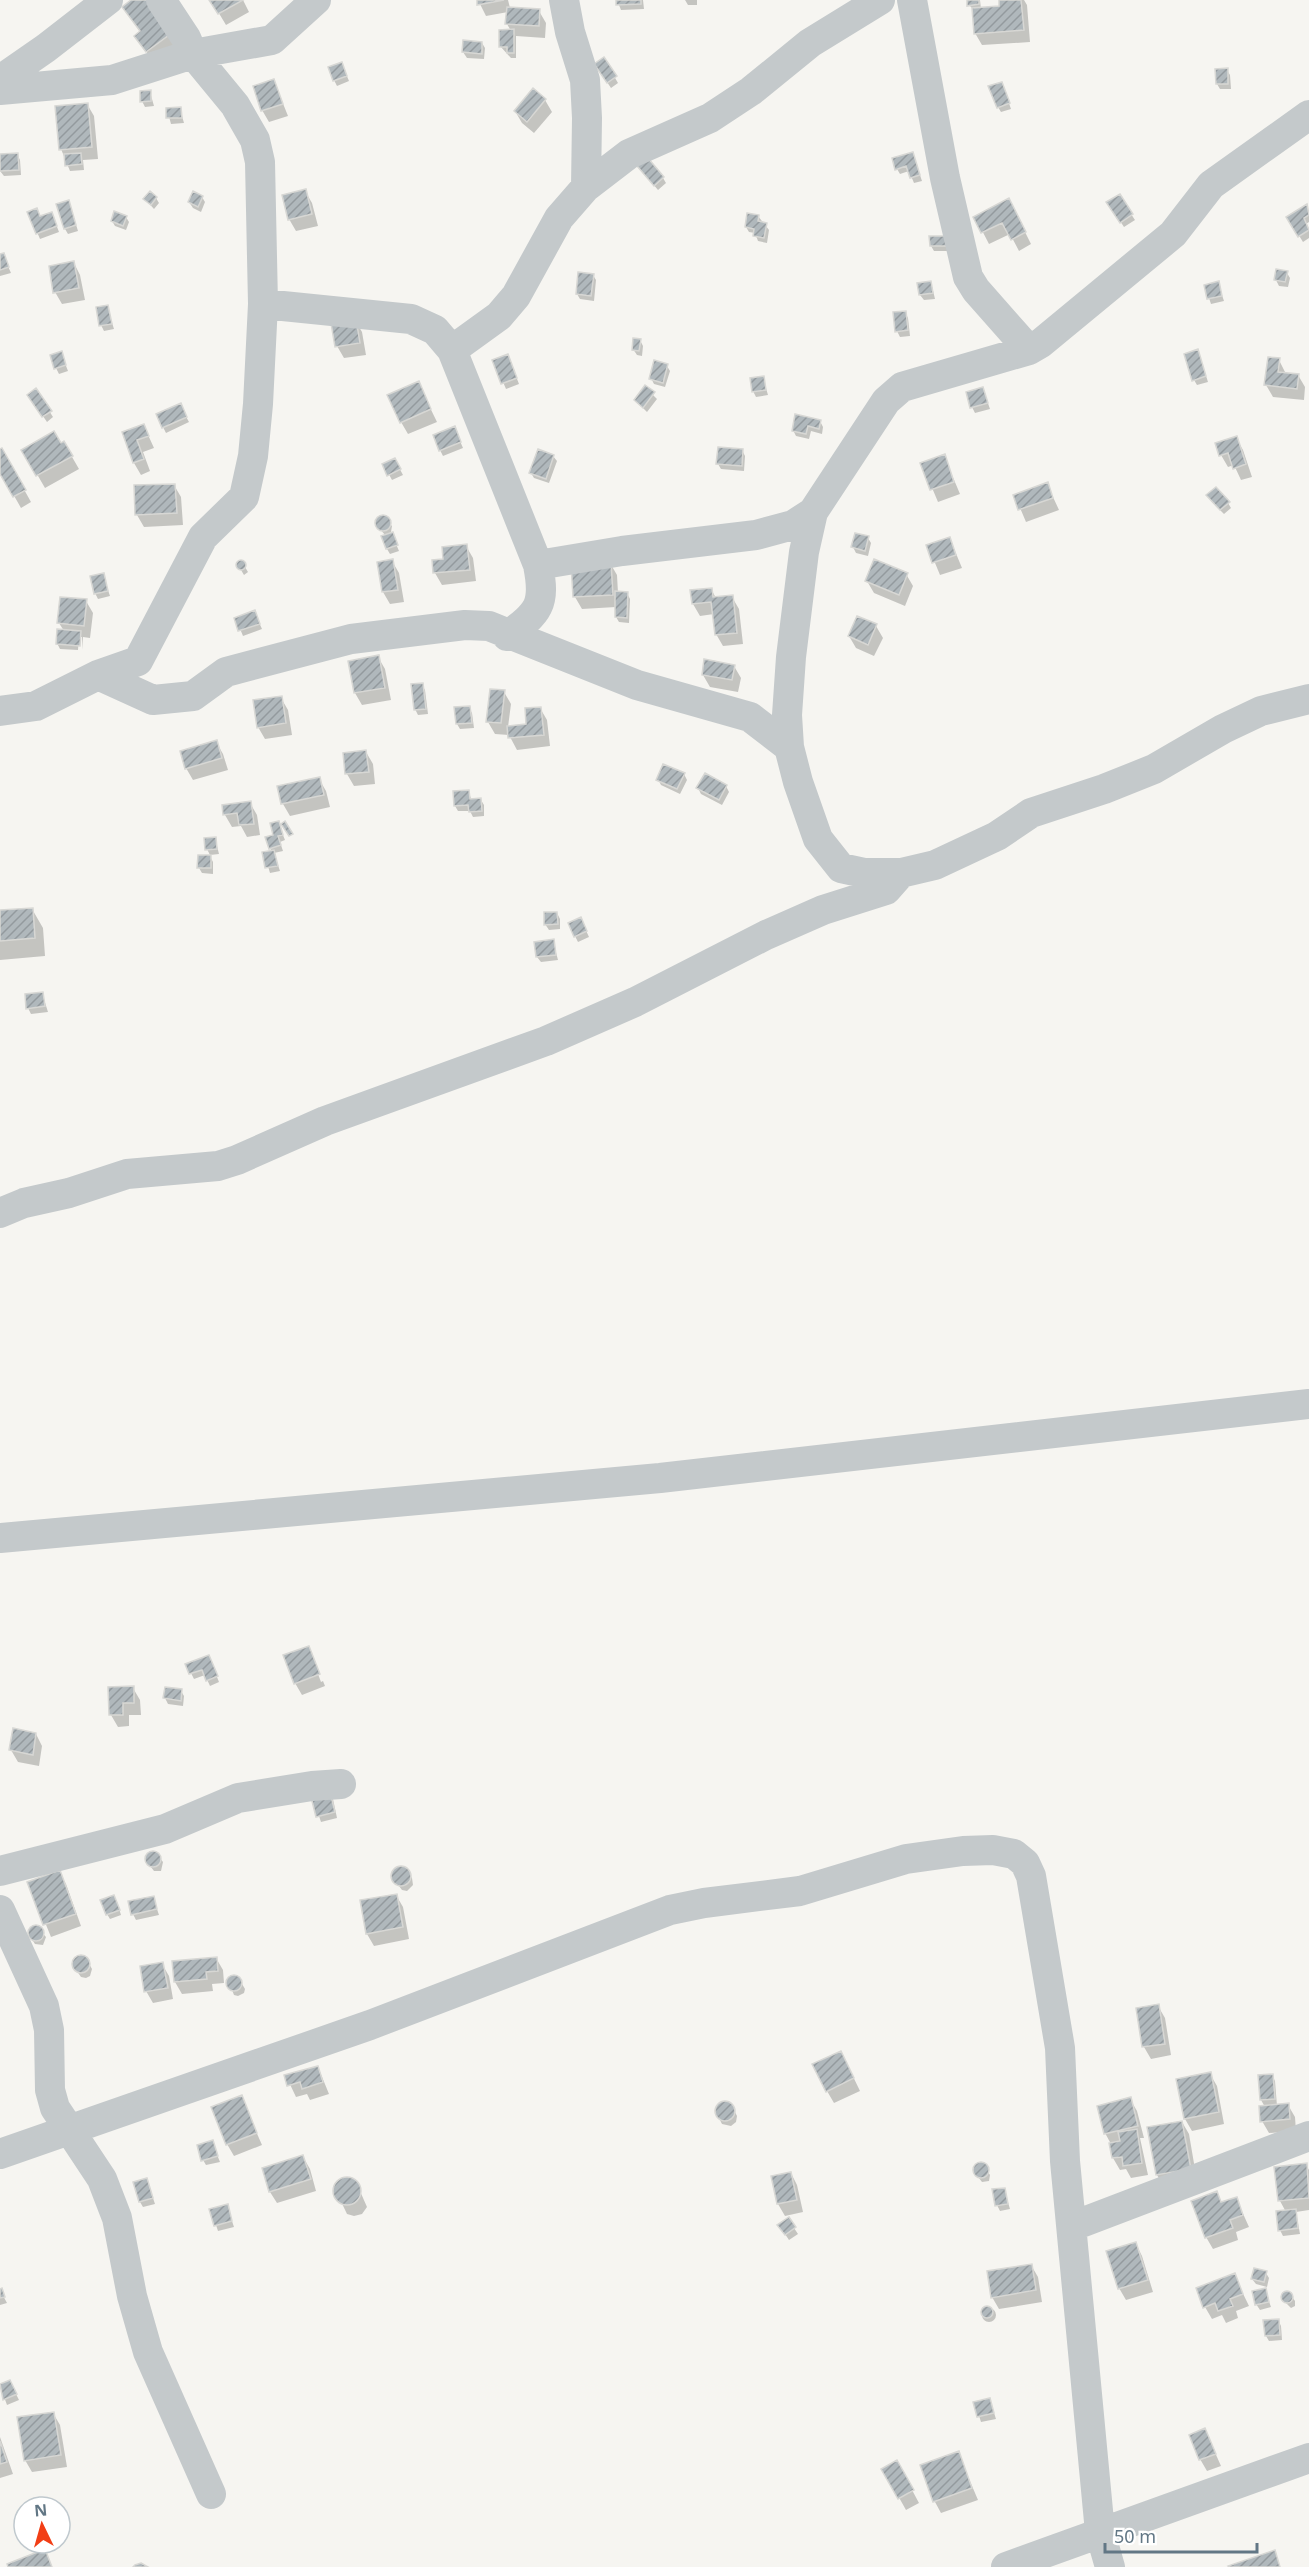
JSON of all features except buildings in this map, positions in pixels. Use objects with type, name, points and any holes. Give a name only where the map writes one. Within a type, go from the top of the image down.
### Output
[{"type":"street","points":[[0,80],[108,0]]},
{"type":"street","points":[[0,711],[36,706],[98,675],[138,661],[203,537],[244,497],[253,456],[264,304],[260,162],[255,140],[235,105],[193,54],[186,38],[161,0]]},
{"type":"street","points":[[0,90],[112,80],[193,54],[272,40],[316,0]]},
{"type":"street","points":[[564,0],[570,32],[585,80],[586,187]]},
{"type":"street","points":[[452,350],[505,310],[516,296],[559,218],[586,187],[629,154],[710,118],[751,91],[810,43],[880,0]]},
{"type":"street","points":[[912,0],[945,178],[968,277],[976,290],[1029,350]]},
{"type":"street","points":[[1309,115],[1211,184],[1173,234],[1058,330],[1029,350],[902,387],[886,401],[813,512],[804,552],[787,695],[789,747],[798,782],[818,839],[841,868],[864,873],[901,873],[935,865],[997,836],[1031,813],[1104,789],[1154,769],[1223,729],[1262,711],[1309,699]]},
{"type":"street","points":[[264,304],[411,319],[435,330],[452,350],[538,565],[543,589],[540,603],[526,622],[507,636]]},
{"type":"street","points":[[538,565],[622,551],[756,535],[793,525],[813,512]]},
{"type":"street","points":[[98,675],[153,700],[193,696],[226,672],[351,639],[465,625],[489,626],[507,636],[637,685],[750,717],[789,747]]},
{"type":"street","points":[[750,717],[787,695]]},
{"type":"street","points":[[0,1213],[24,1203],[69,1193],[127,1174],[187,1171],[237,1160],[325,1120],[546,1041],[635,1002],[766,935],[823,909],[886,890],[901,873]]},
{"type":"street","points":[[0,1538],[660,1478],[1309,1404]]},
{"type":"street","points":[[0,1871],[165,1829],[238,1798],[312,1786],[341,1784]]},
{"type":"street","points":[[0,2154],[370,2025],[670,1910],[704,1903],[800,1891],[906,1859],[963,1851],[993,1850],[1014,1854],[1025,1863],[1031,1876],[1060,2048],[1065,2161],[1073,2226],[1100,2532],[1110,2567]]},
{"type":"street","points":[[0,1911],[44,2006],[49,2030],[50,2090],[56,2108],[102,2179],[117,2218],[132,2296],[148,2352],[211,2494]]},
{"type":"street","points":[[1073,2226],[1309,2136]]},
{"type":"street","points":[[1006,2567],[1309,2458]]}]
